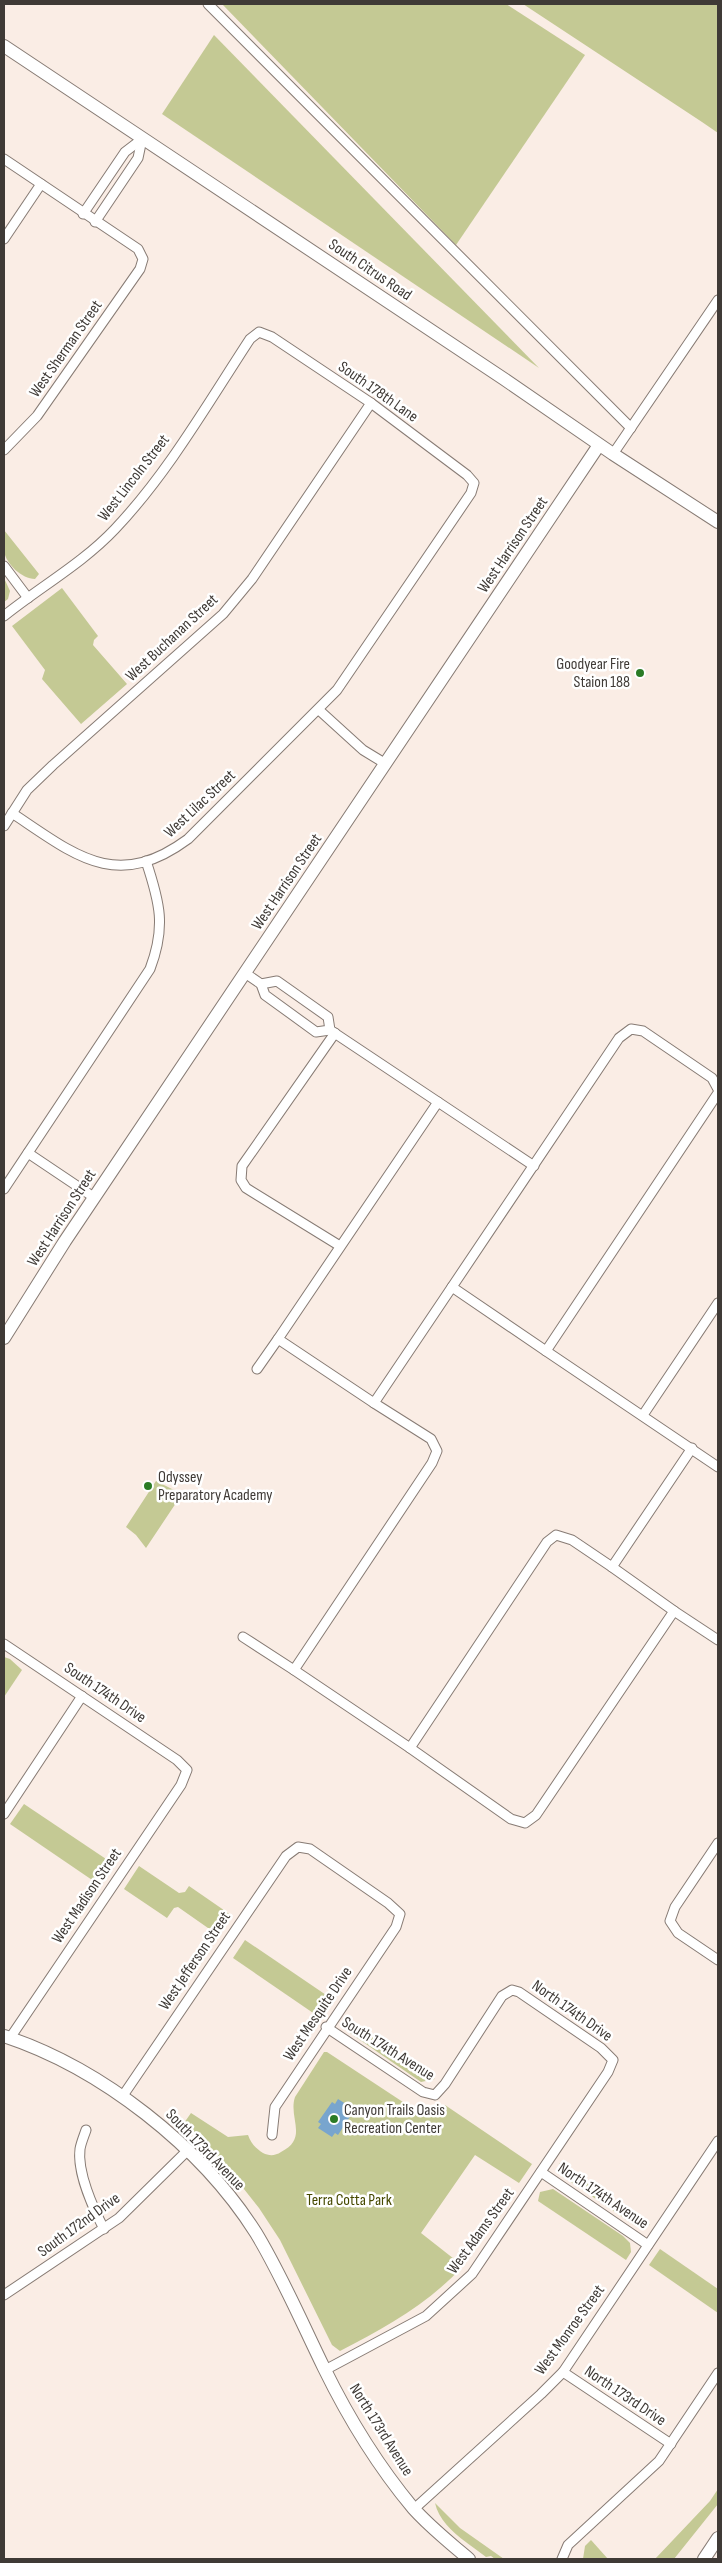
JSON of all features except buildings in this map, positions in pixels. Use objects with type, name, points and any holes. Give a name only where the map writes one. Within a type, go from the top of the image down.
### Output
[{"type":"street","points":[[208,4],[631,428]]},
{"type":"street","name":"South Citrus Road","points":[[4,46],[504,379],[599,445],[718,522]]},
{"type":"street","points":[[83,214],[125,152],[142,139]]},
{"type":"street","points":[[4,159],[95,222],[138,158],[142,139]]},
{"type":"street","points":[[4,238],[41,184]]},
{"type":"street","name":"West Sherman Street","points":[[4,450],[37,416],[140,269],[143,259],[138,249],[95,222]]},
{"type":"street","points":[[613,454],[718,300]]},
{"type":"street","name":"South 178th Lane","points":[[259,332],[272,337],[371,403],[466,475],[474,484]]},
{"type":"street","name":"West Lincoln Street","points":[[4,616],[93,549],[114,530],[139,502],[173,456],[250,339],[259,332]]},
{"type":"street","name":"West Buchanan Street","points":[[4,826],[28,790],[53,764],[223,614],[252,579],[371,403]]},
{"type":"street","name":"West Harrison Street","points":[[4,1338],[95,1198],[599,445]]},
{"type":"street","name":"West Lilac Street","points":[[12,813],[81,858],[112,866],[146,861],[172,851],[188,840],[319,710],[342,682],[471,493],[474,484]]},
{"type":"street","points":[[4,566],[28,598]]},
{"type":"street","points":[[319,710],[363,750],[386,764]]},
{"type":"street","points":[[4,1188],[150,969],[159,947],[161,921],[157,896],[146,861]]},
{"type":"street","points":[[245,973],[261,984],[265,995],[316,1032],[332,1031],[534,1166]]},
{"type":"street","points":[[261,984],[277,981],[328,1017],[332,1031],[242,1166],[241,1180],[246,1188],[340,1246]]},
{"type":"street","points":[[374,1403],[619,1038],[631,1029],[643,1031],[712,1078],[718,1091],[546,1351]]},
{"type":"street","points":[[257,1369],[438,1102]]},
{"type":"street","points":[[28,1153],[95,1198]]},
{"type":"street","points":[[452,1287],[718,1467]]},
{"type":"street","points":[[643,1415],[718,1303]]},
{"type":"street","points":[[278,1339],[430,1439],[437,1451],[432,1463],[294,1670]]},
{"type":"street","points":[[612,1568],[692,1448]]},
{"type":"street","points":[[410,1748],[547,1542],[556,1535],[572,1540],[718,1640]]},
{"type":"street","points":[[243,1637],[410,1748],[512,1819],[525,1823],[536,1815],[674,1611]]},
{"type":"street","name":"South 174th Drive","points":[[4,1644],[177,1760],[187,1770]]},
{"type":"street","points":[[4,1814],[82,1696]]},
{"type":"street","name":"West Madison Street","points":[[7,2037],[181,1785],[187,1770]]},
{"type":"street","points":[[718,1843],[675,1907],[670,1921],[678,1933],[718,1960]]},
{"type":"street","name":"West Mesquite Drive","points":[[272,2135],[274,2107],[396,1927],[400,1914],[388,1903],[310,1850],[298,1847]]},
{"type":"street","name":"West Jefferson Street","points":[[122,2096],[286,1856],[298,1847]]},
{"type":"street","name":"North 174th Drive","points":[[435,2095],[445,2084],[502,1996],[512,1990],[519,1992],[601,2048],[613,2060]]},
{"type":"street","name":"South 174th Avenue","points":[[326,2028],[423,2092],[435,2095]]},
{"type":"street","name":"South 173rd Avenue","points":[[7,2037],[37,2048],[101,2081],[153,2119],[188,2150],[255,2232],[292,2300]]},
{"type":"street","name":"West Adams Street","points":[[325,2370],[426,2316],[448,2299],[472,2274],[608,2072],[613,2060]]},
{"type":"street","points":[[86,2130],[80,2149],[81,2163],[92,2206],[104,2229]]},
{"type":"street","name":"West Monroe Street","points":[[414,2509],[542,2394],[563,2372],[718,2141]]},
{"type":"street","name":"South 172nd Drive","points":[[4,2295],[119,2218],[188,2150]]},
{"type":"street","name":"North 174th Avenue","points":[[541,2172],[648,2245]]},
{"type":"street","name":"North 173rd Avenue","points":[[292,2300],[325,2370],[382,2466],[414,2509],[469,2559]]},
{"type":"street","name":"North 173rd Drive","points":[[563,2372],[671,2444]]},
{"type":"street","points":[[562,2559],[568,2545],[659,2460],[718,2374]]},
{"type":"street","points":[[704,2559],[717,2542]]},
{"type":"green space","points":[[222,4],[506,4],[585,55],[456,245]]},
{"type":"green space","points":[[523,4],[718,4],[718,133],[702,122]]},
{"type":"green space","points":[[214,35],[539,368],[162,114]]},
{"type":"green space","points":[[4,530],[39,574],[35,579],[20,574],[11,566],[4,551]]},
{"type":"green space","points":[[4,578],[10,591],[8,599],[4,602]]},
{"type":"green space","points":[[62,588],[98,636],[94,640],[93,645],[127,684],[81,724],[42,679],[45,670],[12,626]]},
{"type":"green space","points":[[156,1481],[182,1494],[146,1548],[136,1535],[126,1527]]},
{"type":"green space","points":[[4,1657],[10,1659],[22,1670],[4,1697]]},
{"type":"green space","points":[[24,1804],[112,1863],[98,1884],[10,1824]]},
{"type":"green space","points":[[139,1866],[179,1893],[185,1892],[189,1886],[231,1915],[218,1935],[178,1907],[174,1908],[167,1918],[124,1889]]},
{"type":"green space","points":[[245,1940],[332,1999],[319,2017],[233,1958]]},
{"type":"green space","points":[[345,2019],[435,2079],[421,2082],[347,2031]]},
{"type":"green space","name":"Terra Cotta Park","points":[[324,2052],[327,2052],[412,2108],[423,2111],[445,2105],[532,2164],[519,2183],[475,2155],[421,2233],[463,2266],[450,2280],[406,2314],[340,2351],[332,2345],[280,2240],[259,2208],[221,2160],[184,2123],[191,2113],[228,2137],[248,2135],[254,2145],[263,2153],[272,2155],[279,2153],[294,2140],[296,2134],[295,2097]]},
{"type":"green space","points":[[559,2163],[650,2225],[637,2227],[562,2176]]},
{"type":"green space","points":[[553,2189],[623,2236],[630,2243],[631,2252],[626,2260],[538,2201],[540,2192]]},
{"type":"green space","points":[[660,2249],[718,2289],[718,2313],[649,2265]]},
{"type":"green space","points":[[718,2489],[718,2504],[674,2559],[655,2559],[710,2501]]},
{"type":"green space","points":[[435,2503],[460,2528],[504,2559],[495,2559],[491,2556],[486,2557],[463,2540],[443,2520]]},
{"type":"green space","points":[[591,2540],[608,2559],[583,2559],[585,2546]]},
{"type":"water","points":[[338,2099],[352,2108],[349,2113],[351,2115],[338,2135],[335,2133],[332,2137],[318,2128],[321,2124],[318,2122],[332,2102],[335,2104]]},
{"type":"place","name":"Goodyear Fire Staion 188","points":[[640,673]]},
{"type":"place","name":"Odyssey Preparatory Academy","points":[[148,1486]]},
{"type":"place","name":"Canyon Trails Oasis Recreation Center","points":[[334,2119]]}]
